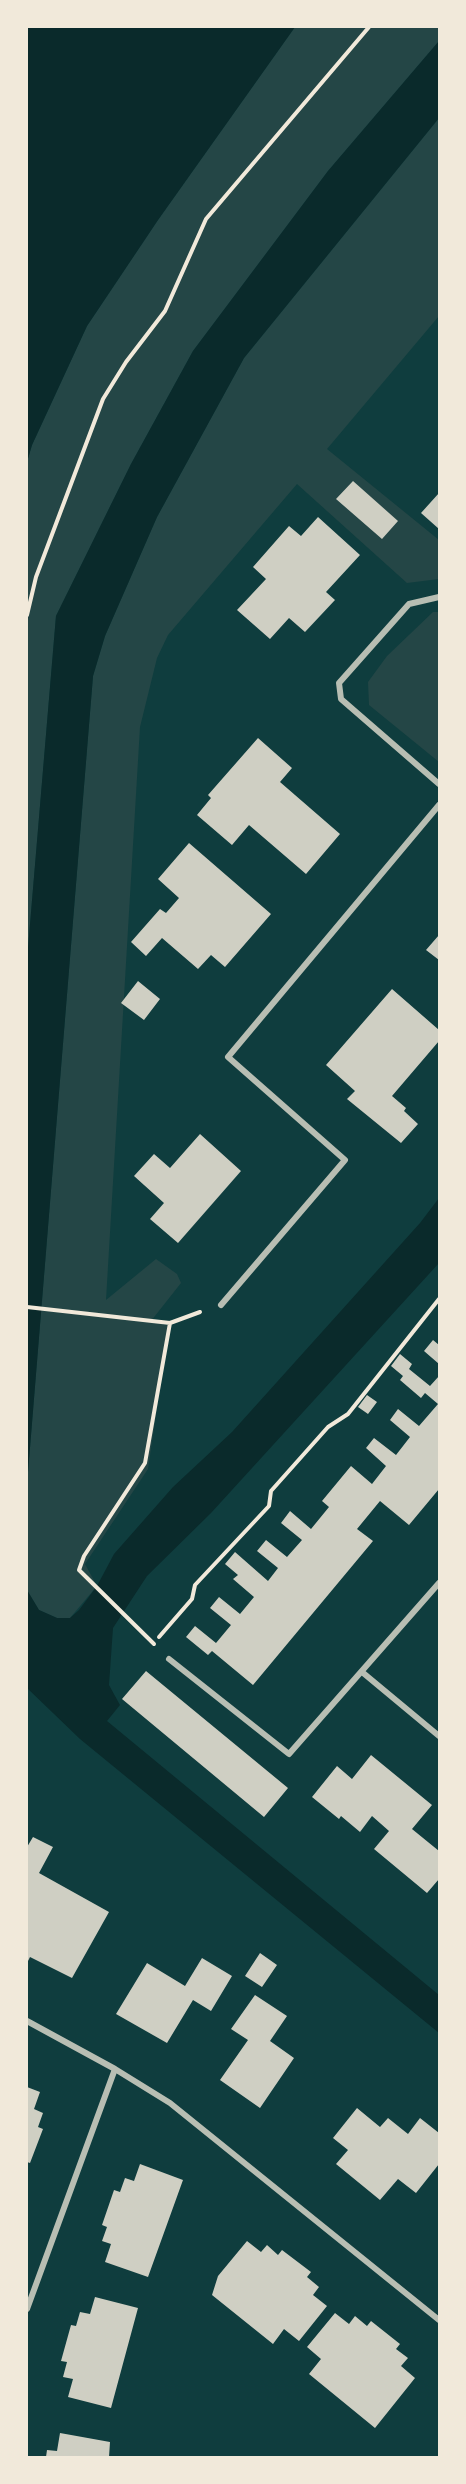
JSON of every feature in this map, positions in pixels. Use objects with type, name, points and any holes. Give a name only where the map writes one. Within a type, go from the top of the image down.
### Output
[{"type":"street","points":[[439,597],[408,604],[339,684],[341,699],[439,784]]},
{"type":"street","points":[[221,1305],[345,1160],[228,1057],[439,805]]},
{"type":"street","points":[[169,1659],[289,1754],[439,1583]]},
{"type":"street","points":[[362,1672],[439,1736]]},
{"type":"street","points":[[27,2021],[116,2069],[170,2103],[439,2320]]},
{"type":"street","points":[[27,2309],[116,2069]]},
{"type":"path","points":[[27,614],[36,577],[102,399],[126,362],[165,311],[206,219],[369,27]]},
{"type":"path","points":[[154,1644],[192,1599],[195,1585],[269,1506],[271,1491],[328,1427],[348,1414],[439,1299]]},
{"type":"path","points":[[27,1307],[170,1323],[221,1305]]},
{"type":"path","points":[[169,1659],[79,1569],[84,1556],[145,1463],[170,1323]]},
{"type":"shaded area","points":[[27,27],[295,27],[158,220],[87,326],[32,445],[27,462]]},
{"type":"shaded area","points":[[295,27],[439,27],[439,41],[328,171],[193,351],[131,464],[56,616],[27,960],[27,462],[32,445],[87,326],[158,220]]},
{"type":"shaded area","points":[[439,41],[439,118],[244,358],[157,517],[105,636],[93,676],[27,1484],[27,960],[56,616],[131,464],[193,351],[328,171]]},
{"type":"shaded area","points":[[439,118],[439,316],[327,449],[439,540],[439,579],[407,583],[297,484],[168,635],[157,658],[140,727],[106,1300],[156,1259],[177,1274],[181,1283],[151,1321],[169,1326],[148,1469],[85,1564],[97,1586],[70,1618],[57,1618],[39,1610],[27,1590],[27,1484],[93,676],[105,636],[157,517],[244,358]]},
{"type":"shaded area","points":[[433,612],[439,612],[439,762],[369,705],[368,682],[387,656]]},
{"type":"shaded area","points":[[439,1198],[439,1263],[211,1513],[147,1576],[113,1628],[109,1685],[120,1705],[107,1721],[439,1995],[439,2033],[80,1739],[27,1688],[27,1590],[39,1610],[57,1618],[70,1618],[79,1610],[97,1586],[114,1554],[173,1487],[232,1432],[420,1223]]},
{"type":"building","points":[[353,481],[398,521],[382,539],[336,499]]},
{"type":"building","points":[[439,493],[439,529],[421,513]]},
{"type":"building","points":[[318,517],[360,555],[326,592],[335,600],[305,632],[289,618],[270,639],[237,610],[266,579],[253,567],[289,526],[301,536]]},
{"type":"building","points":[[258,738],[292,768],[280,782],[340,834],[306,874],[249,825],[232,845],[197,815],[211,798],[208,795]]},
{"type":"building","points":[[189,843],[271,914],[225,967],[211,955],[198,969],[162,938],[146,956],[131,942],[160,909],[166,913],[179,898],[158,879]]},
{"type":"building","points":[[439,935],[439,960],[426,950]]},
{"type":"building","points":[[138,981],[160,999],[144,1020],[121,1003]]},
{"type":"building","points":[[392,989],[439,1030],[439,1041],[392,1096],[406,1108],[404,1111],[418,1124],[401,1143],[347,1099],[355,1091],[326,1065]]},
{"type":"building","points":[[200,1134],[241,1171],[178,1243],[150,1219],[164,1203],[134,1176],[154,1154],[170,1168]]},
{"type":"building","points":[[433,1340],[439,1345],[439,1364],[424,1351]]},
{"type":"building","points":[[400,1354],[412,1364],[409,1369],[430,1386],[439,1376],[439,1489],[409,1525],[380,1501],[357,1529],[373,1541],[253,1685],[212,1651],[208,1655],[186,1637],[195,1626],[216,1643],[231,1625],[210,1608],[219,1597],[240,1614],[254,1597],[233,1579],[238,1575],[225,1564],[235,1552],[268,1581],[278,1568],[257,1551],[266,1540],[287,1557],[302,1540],[281,1523],[290,1511],[311,1529],[329,1507],[322,1501],[351,1466],[372,1484],[386,1466],[366,1448],[374,1438],[396,1455],[410,1437],[390,1420],[398,1409],[419,1426],[438,1404],[425,1393],[421,1398],[400,1380],[403,1376],[391,1366]]},
{"type":"building","points":[[367,1395],[377,1402],[368,1414],[358,1407]]},
{"type":"building","points":[[146,1671],[288,1788],[264,1817],[122,1699]]},
{"type":"building","points":[[371,1755],[432,1805],[412,1829],[439,1851],[439,1879],[427,1893],[374,1849],[389,1831],[372,1816],[360,1832],[341,1816],[339,1819],[312,1797],[337,1766],[352,1779]]},
{"type":"building","points":[[33,1837],[53,1847],[39,1873],[109,1912],[72,1978],[30,1957],[27,1963],[27,1847]]},
{"type":"building","points":[[260,1953],[277,1965],[262,1987],[245,1976]]},
{"type":"building","points":[[202,1958],[232,1976],[211,2011],[193,2000],[167,2043],[116,2014],[147,1963],[185,1986]]},
{"type":"building","points":[[255,1995],[287,2016],[270,2041],[294,2058],[260,2108],[220,2080],[248,2040],[231,2029]]},
{"type":"building","points":[[27,2087],[40,2092],[34,2109],[43,2113],[38,2127],[43,2129],[30,2163],[27,2162]]},
{"type":"building","points":[[357,2108],[380,2127],[388,2118],[408,2134],[420,2118],[439,2133],[439,2164],[416,2193],[398,2179],[380,2200],[336,2164],[348,2150],[333,2138]]},
{"type":"building","points":[[140,2164],[183,2180],[148,2277],[105,2262],[111,2244],[102,2241],[107,2227],[102,2225],[114,2190],[120,2192],[125,2178],[134,2181]]},
{"type":"building","points":[[247,2241],[261,2252],[267,2245],[278,2255],[282,2250],[311,2272],[307,2277],[319,2287],[313,2295],[327,2306],[299,2341],[284,2329],[273,2344],[212,2295],[218,2276]]},
{"type":"building","points":[[95,2297],[138,2308],[111,2408],[68,2397],[73,2379],[63,2377],[67,2362],[61,2361],[71,2325],[76,2326],[80,2312],[90,2314]]},
{"type":"building","points":[[335,2313],[349,2324],[355,2316],[367,2326],[371,2321],[400,2344],[396,2349],[408,2358],[401,2366],[415,2378],[375,2428],[309,2374],[321,2359],[307,2347]]},
{"type":"building","points":[[60,2433],[110,2442],[109,2457],[46,2457],[47,2450],[57,2451]]}]
